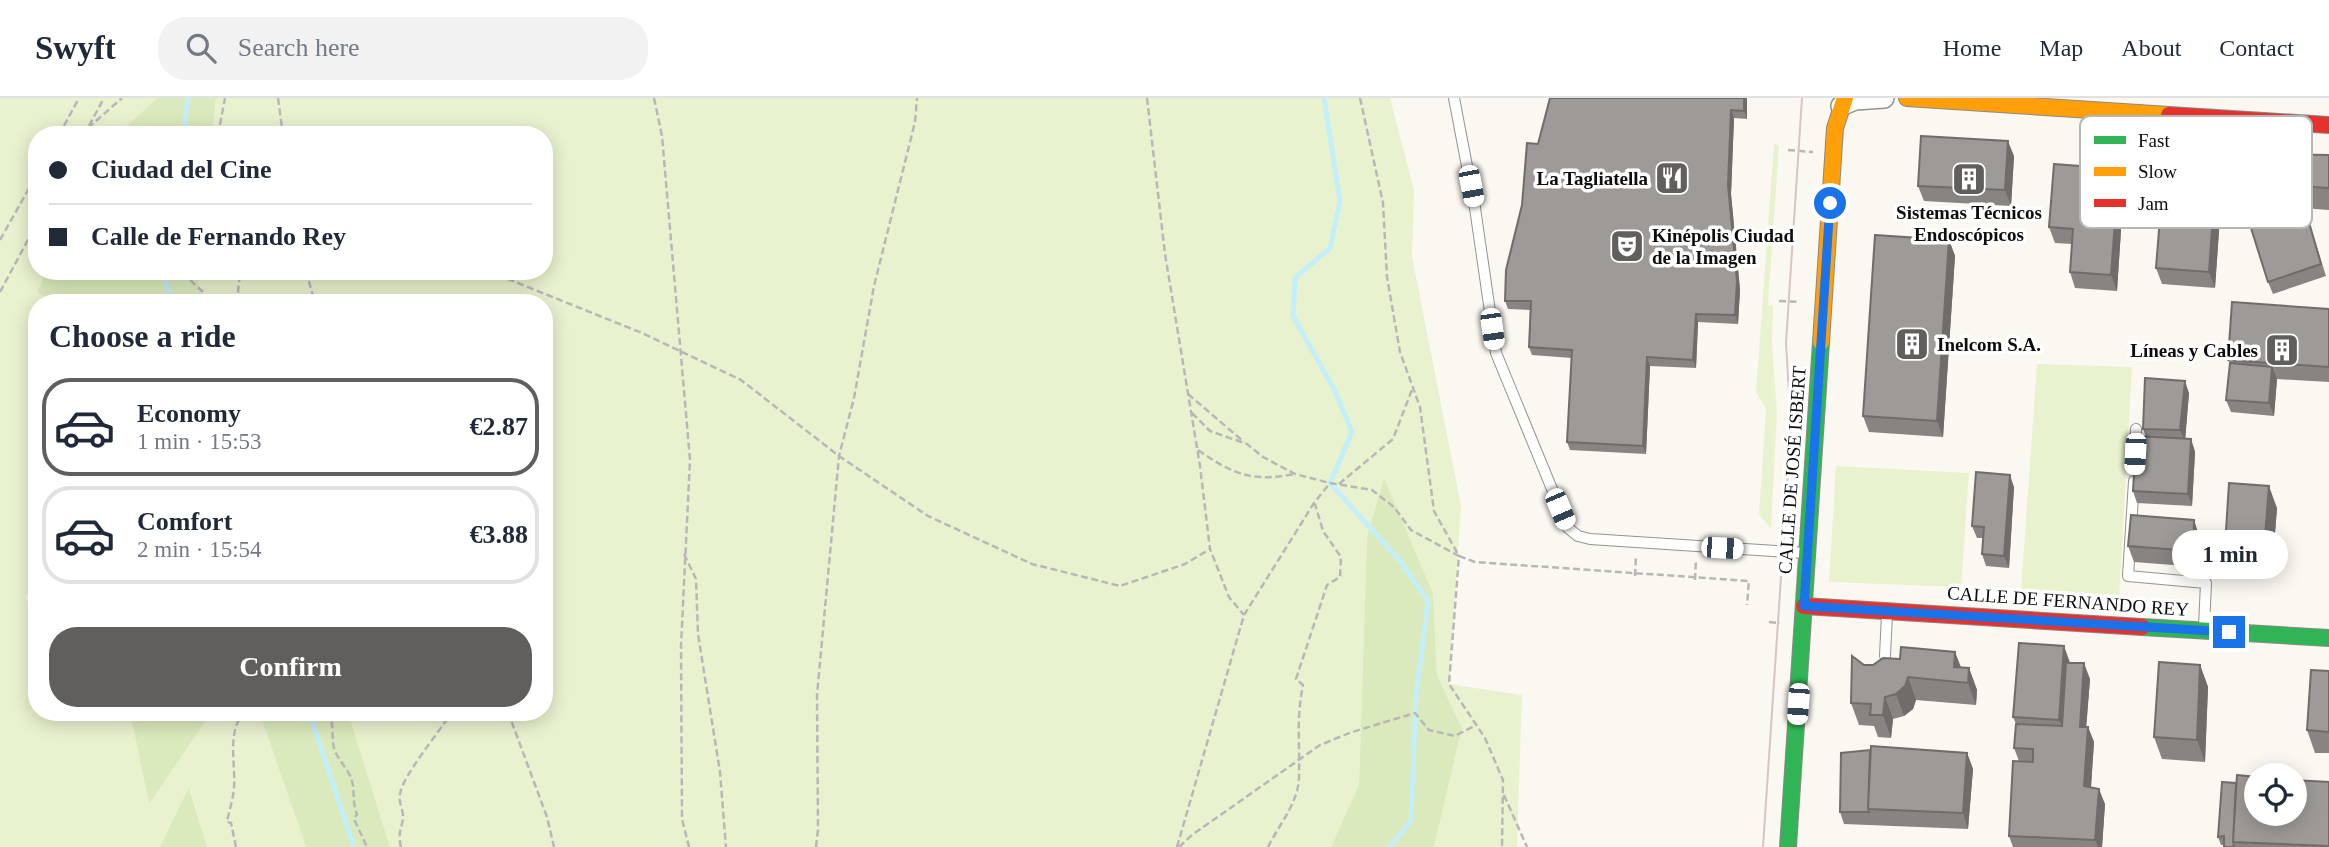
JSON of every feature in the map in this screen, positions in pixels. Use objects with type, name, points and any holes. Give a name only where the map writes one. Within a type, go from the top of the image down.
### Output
[{"type":"street","points":[[1843,102],[1884,98]]},
{"type":"street","points":[[1907,98],[2188,116]]},
{"type":"street","name":"CALLE DE JOSÉ ISBERT","points":[[1788,847],[1833,153],[1843,102]]},
{"type":"street","name":"CALLE DE FERNANDO REY","points":[[1804,606],[2329,638]]},
{"type":"lane","points":[[1454,98],[1475,208],[1496,353],[1568,528],[1590,539],[1807,553]]},
{"type":"lane","points":[[2135,456],[2136,429]]},
{"type":"lane","points":[[2134,469],[2128,576],[2206,583],[2204,631]]},
{"type":"lane","points":[[1885,656],[1887,611]]},
{"type":"path","points":[[64,126],[79,98]]},
{"type":"path","points":[[89,126],[104,98]]},
{"type":"path","points":[[90,126],[122,98]]},
{"type":"path","points":[[220,126],[225,98]]},
{"type":"path","points":[[278,98],[282,126]]},
{"type":"path","points":[[654,98],[662,136],[690,460],[684,554],[682,819],[689,847]]},
{"type":"path","points":[[816,847],[817,695],[839,456],[854,398],[874,286],[915,122],[917,98]]},
{"type":"path","points":[[1147,98],[1166,254],[1198,450],[1210,549],[1229,597],[1244,615]]},
{"type":"path","points":[[1360,98],[1383,203],[1387,277],[1400,352],[1420,407],[1434,511],[1459,556],[1449,684],[1476,725],[1503,780],[1502,847]]},
{"type":"path","points":[[0,240],[28,190]]},
{"type":"path","points":[[0,292],[28,240]]},
{"type":"path","points":[[188,280],[206,294]]},
{"type":"path","points":[[509,280],[543,294]]},
{"type":"path","points":[[553,298],[741,380],[839,456],[928,516],[1032,564],[1120,586],[1185,564],[1210,549]]},
{"type":"path","points":[[1338,484],[1393,439],[1413,387]]},
{"type":"path","points":[[1188,394],[1263,457],[1295,474],[1330,483],[1372,489],[1394,507],[1411,530],[1459,556],[1475,562],[1749,581],[1747,605]]},
{"type":"path","points":[[1191,412],[1210,431],[1247,444]]},
{"type":"path","points":[[1198,450],[1243,477],[1266,479],[1295,474]]},
{"type":"path","points":[[1178,847],[1244,615],[1314,503],[1330,483]]},
{"type":"path","points":[[1268,847],[1291,808],[1299,779],[1297,729],[1303,685],[1296,679],[1327,585],[1340,577],[1341,557],[1323,531],[1314,503]]},
{"type":"path","points":[[1635,575],[1637,542]]},
{"type":"path","points":[[1695,579],[1697,546]]},
{"type":"path","points":[[684,554],[696,579],[698,634],[720,772],[726,847]]},
{"type":"path","points":[[1178,847],[1320,745],[1352,732],[1415,713],[1429,730],[1455,736],[1476,725]]},
{"type":"path","points":[[236,847],[231,823],[227,822],[234,789],[232,767],[236,725],[239,721]]},
{"type":"path","points":[[332,721],[335,751],[351,778],[357,814],[354,819],[367,847]]},
{"type":"path","points":[[401,847],[398,830],[404,818],[399,795],[416,762],[447,721]]},
{"type":"path","points":[[511,721],[547,817],[554,847]]},
{"type":"path","points":[[1504,795],[1527,847]]},
{"type":"green space","points":[[0,98],[157,98],[127,126],[28,126],[28,280],[42,280],[37,292],[40,294],[28,294],[28,593],[25,597],[28,602],[28,721],[132,721],[149,803],[206,721],[262,721],[306,847],[207,847],[190,788],[160,847],[0,847]]},
{"type":"green space","points":[[157,98],[216,98],[213,126],[127,126]]},
{"type":"green space","points":[[216,98],[1390,98],[1414,190],[1412,256],[1461,506],[1449,684],[1522,695],[1517,847],[1434,847],[1462,728],[1437,675],[1433,594],[1367,537],[1359,784],[1331,847],[390,847],[351,721],[553,721],[553,294],[203,294],[198,280],[553,280],[553,126],[213,126]]},
{"type":"green space","points":[[1774,144],[1779,145],[1768,305],[1773,306],[1772,345],[1777,413],[1771,529],[1759,514],[1766,409],[1756,392]]},
{"type":"green space","points":[[42,280],[198,280],[203,294],[40,294],[37,292]]},
{"type":"green space","points":[[2037,364],[2132,367],[2119,598],[2021,591]]},
{"type":"green space","points":[[1836,466],[1969,473],[1961,587],[1829,582]]},
{"type":"green space","points":[[1384,478],[1433,594],[1437,675],[1462,728],[1434,847],[1331,847],[1359,784],[1367,537]]},
{"type":"green space","points":[[132,721],[206,721],[149,804]]},
{"type":"green space","points":[[262,721],[351,721],[390,847],[306,847]]},
{"type":"green space","points":[[189,787],[207,847],[160,847]]},
{"type":"building","name":"Kinépolis Ciudad de la Imagen","points":[[1550,98],[1744,98],[1744,111],[1731,110],[1728,185],[1737,281],[1735,315],[1696,314],[1693,360],[1647,357],[1643,446],[1567,442],[1572,350],[1529,347],[1531,301],[1505,301],[1506,270],[1522,205],[1527,143],[1538,144]]},
{"type":"building","name":"Sistemas Técnicos Endoscópicos","points":[[1921,136],[2008,141],[2005,190],[1918,186]]},
{"type":"building","points":[[2312,155],[2329,155],[2329,188],[2312,187]]},
{"type":"building","points":[[2054,164],[2080,166],[2080,228],[2115,228],[2111,275],[2070,272],[2073,229],[2049,227]]},
{"type":"building","points":[[2159,228],[2212,228],[2209,272],[2156,268]]},
{"type":"building","points":[[2251,228],[2311,228],[2321,264],[2268,282]]},
{"type":"building","name":"Inelcom S.A.","points":[[1875,235],[1949,240],[1937,421],[1863,416]]},
{"type":"building","name":"Líneas y Cables","points":[[2232,302],[2329,309],[2329,367],[2228,360]]},
{"type":"building","points":[[2230,363],[2272,367],[2269,403],[2226,400]]},
{"type":"building","points":[[2145,378],[2185,381],[2180,430],[2143,429]]},
{"type":"building","points":[[2136,436],[2191,439],[2188,494],[2133,491]]},
{"type":"building","points":[[1976,472],[2010,475],[2004,556],[1982,554],[1984,527],[1972,526]]},
{"type":"building","points":[[2229,483],[2269,486],[2264,549],[2225,546]]},
{"type":"building","points":[[2131,515],[2194,520],[2193,551],[2128,546]]},
{"type":"building","points":[[2019,643],[2064,646],[2059,720],[2013,717]]},
{"type":"building","points":[[1901,647],[1955,652],[1954,667],[1969,668],[1968,683],[1908,677],[1905,686],[1896,694],[1885,697],[1883,715],[1870,715],[1871,704],[1851,703],[1852,656],[1864,665],[1873,665],[1883,658],[1900,659]]},
{"type":"building","points":[[2159,662],[2200,665],[2197,740],[2154,737]]},
{"type":"building","points":[[2066,663],[2084,663],[2080,727],[2088,727],[2084,786],[2099,789],[2095,840],[2009,836],[2013,761],[2033,762],[2033,749],[2014,748],[2016,724],[2062,726]]},
{"type":"building","points":[[2311,670],[2329,671],[2329,732],[2307,730]]},
{"type":"building","points":[[1871,746],[1967,753],[1963,813],[1868,809]]},
{"type":"building","points":[[1870,750],[1869,812],[1840,812],[1841,753]]},
{"type":"building","points":[[2237,775],[2244,776],[2244,826],[2307,826],[2307,781],[2329,782],[2329,846],[2233,842]]},
{"type":"building","points":[[2222,782],[2236,783],[2234,847],[2224,847],[2224,836],[2218,837]]},
{"type":"waterway","points":[[184,126],[188,98]]},
{"type":"waterway","points":[[1324,98],[1340,201],[1330,248],[1295,278],[1293,316],[1335,391],[1352,432],[1330,483],[1401,562],[1428,601],[1416,696],[1411,821],[1389,847]]},
{"type":"waterway","points":[[165,280],[170,294]]},
{"type":"waterway","points":[[312,721],[354,847]]},
{"type":"tram line","points":[[1763,847],[1791,427],[1786,343],[1802,98]]},
{"type":"traffic: fast","points":[[1788,847],[1821,342]]},
{"type":"traffic: fast","points":[[2142,627],[2329,638]]},
{"type":"traffic: slow","points":[[1821,342],[1835,128],[1845,98]]},
{"type":"traffic: slow","points":[[1907,98],[2169,115]]},
{"type":"traffic: jam","points":[[2169,115],[2185,116]]},
{"type":"traffic: jam","points":[[2312,124],[2329,125]]},
{"type":"traffic: jam","points":[[1804,606],[2142,627]]},
{"type":"place","name":"La Tagliatella","points":[[1672,178]]},
{"type":"place","name":"Sistemas Técnicos Endoscópicos","points":[[1969,179]]},
{"type":"place","name":"Kinépolis Ciudad de la Imagen","points":[[1627,246]]},
{"type":"place","name":"Inelcom S.A.","points":[[1912,344]]},
{"type":"place","name":"Líneas y Cables","points":[[2282,350]]},
{"type":"route","points":[[1830,203],[1804,606],[2229,632]]}]
